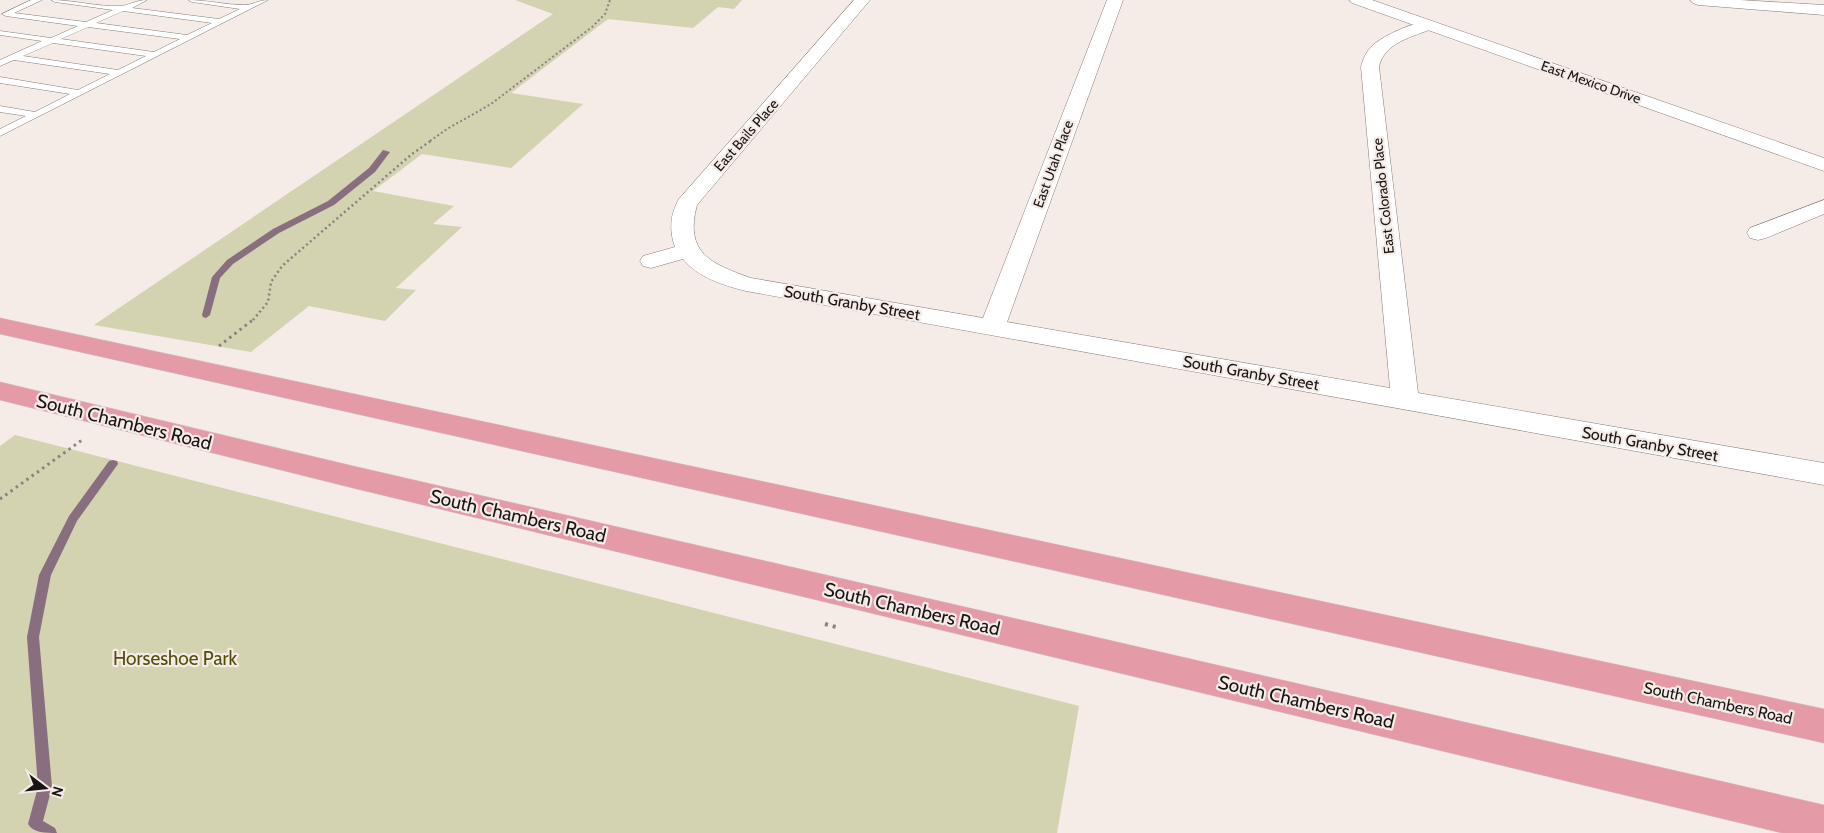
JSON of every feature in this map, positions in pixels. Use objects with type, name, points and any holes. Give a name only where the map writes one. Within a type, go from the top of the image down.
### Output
[{"type":"main road","name":"South Chambers Road","points":[[0,326],[1824,726]]},
{"type":"main road","name":"South Chambers Road","points":[[0,391],[382,484],[1824,824]]},
{"type":"street","name":"East Bails Place","points":[[687,250],[680,232],[681,218],[687,204],[862,0]]},
{"type":"street","name":"East Utah Place","points":[[992,328],[1115,0]]},
{"type":"street","name":"East Mexico Drive","points":[[1357,0],[1824,165]]},
{"type":"street","points":[[1698,0],[1824,10]]},
{"type":"street","name":"East Colorado Place","points":[[1405,400],[1370,67],[1376,51],[1386,43],[1428,25]]},
{"type":"street","points":[[1758,233],[1824,206]]},
{"type":"street","points":[[651,261],[687,250]]},
{"type":"street","name":"South Granby Street","points":[[687,250],[704,266],[723,276],[746,284],[1824,474]]},
{"type":"lane","points":[[3,15],[38,0]]},
{"type":"lane","points":[[55,0],[220,22]]},
{"type":"lane","points":[[0,63],[143,0]]},
{"type":"lane","points":[[192,0],[249,8]]},
{"type":"lane","points":[[0,133],[264,0]]},
{"type":"lane","points":[[3,15],[189,38]]},
{"type":"lane","points":[[0,33],[156,54]]},
{"type":"lane","points":[[0,54],[120,73]]},
{"type":"lane","points":[[0,80],[78,94]]},
{"type":"lane","points":[[0,109],[36,115]]},
{"type":"path","points":[[219,347],[245,327],[266,305],[271,294],[269,288],[272,280],[278,270],[293,256],[418,150],[451,126],[491,104],[592,27],[605,14],[610,0]]},
{"type":"path","points":[[0,499],[82,440]]},
{"type":"green space","points":[[515,0],[742,0],[734,9],[718,7],[693,28],[608,19],[511,93],[583,104],[511,168],[422,154],[373,191],[454,206],[433,224],[462,227],[396,288],[416,290],[385,321],[309,306],[251,352],[94,325],[553,14]]},
{"type":"green space","name":"Horseshoe Park","points":[[15,435],[1079,706],[1057,833],[0,833],[0,446]]},
{"type":"waterway","points":[[206,315],[216,277],[230,262],[276,231],[331,203],[372,170],[386,152]]},
{"type":"waterway","points":[[50,833],[35,824],[45,787],[33,637],[45,575],[73,519],[113,464]]}]
